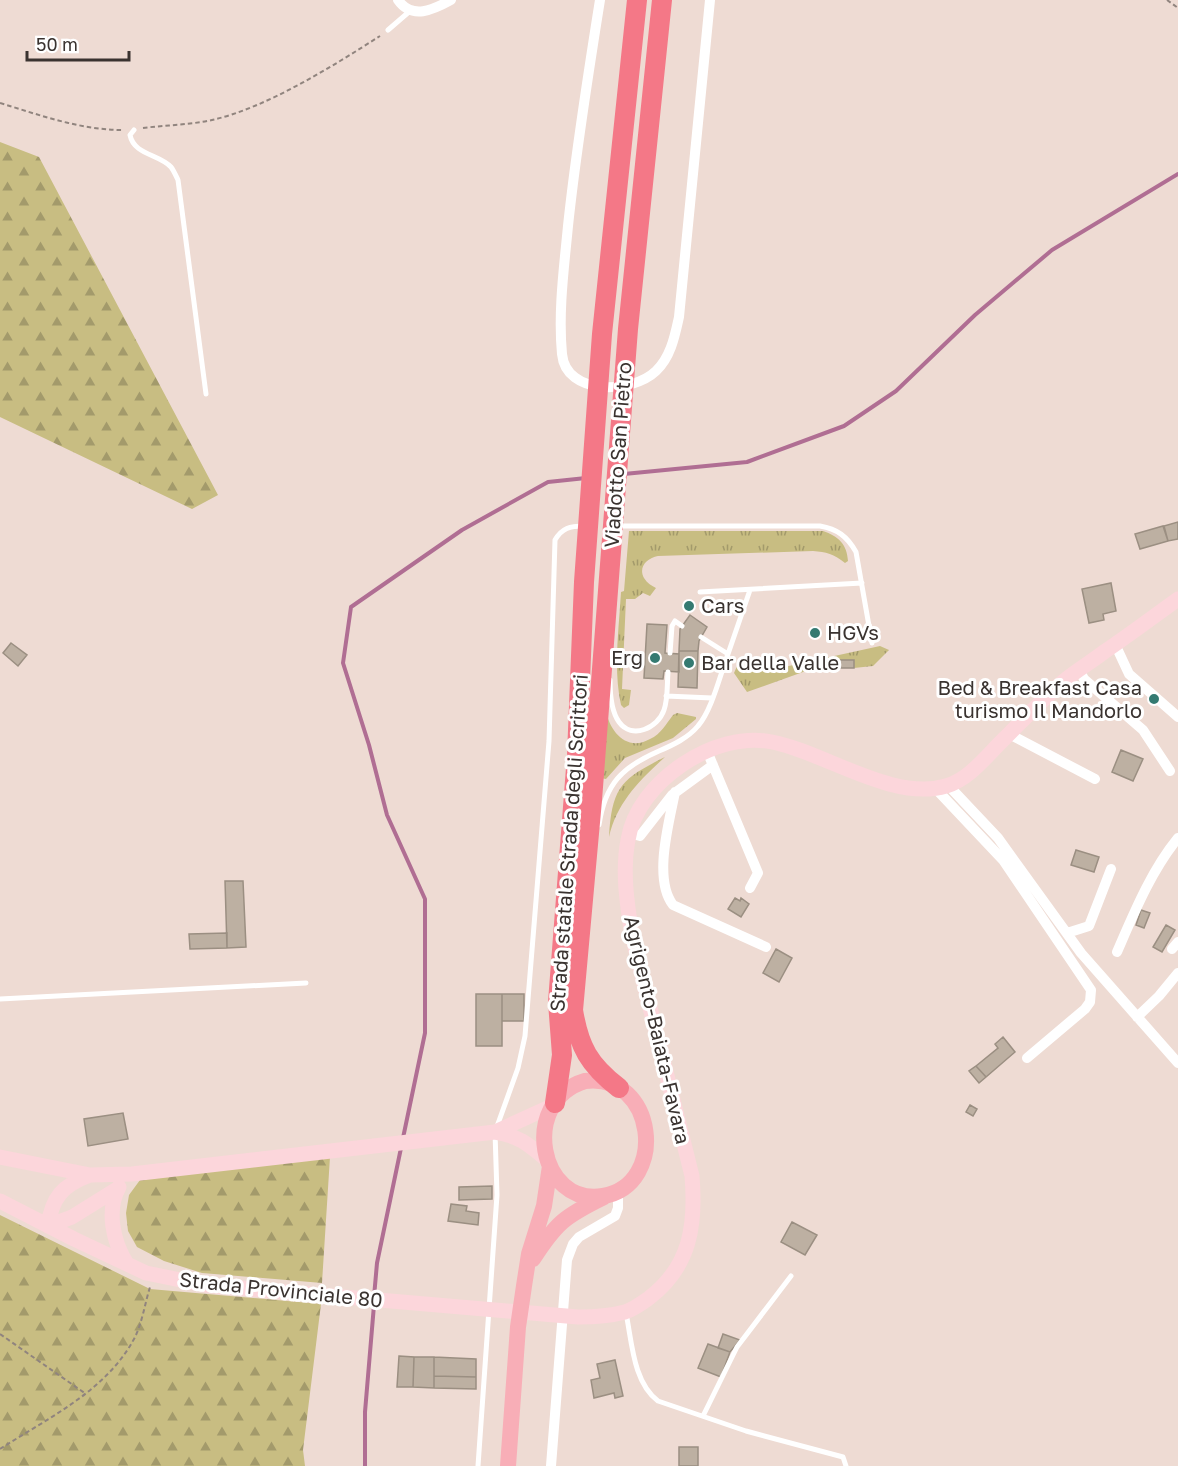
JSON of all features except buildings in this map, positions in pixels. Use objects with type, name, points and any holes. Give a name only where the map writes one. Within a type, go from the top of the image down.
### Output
[{"type":"highway","points":[[630,60],[631,0]]},
{"type":"highway","points":[[630,60],[636,0]]},
{"type":"highway","name":"Viadotto San Pietro","points":[[609,581],[628,330],[662,0]]},
{"type":"highway","name":"Viadotto San Pietro","points":[[584,582],[602,334],[630,60]]},
{"type":"highway","name":"Strada statale Strada degli Scrittori","points":[[609,581],[573,1010],[576,1031],[585,1054],[601,1074],[619,1088]]},
{"type":"highway","name":"Strada statale Strada degli Scrittori","points":[[555,1104],[561,1055],[558,1002],[577,755],[584,582]]},
{"type":"main road","points":[[508,1466],[518,1327],[526,1274],[544,1206],[548,1162],[544,1131],[555,1104],[572,1087],[585,1082],[599,1081],[619,1088],[629,1097],[644,1119],[646,1136],[644,1157],[640,1167],[629,1182],[614,1193],[562,1220],[540,1248],[526,1274]]},
{"type":"main road","points":[[548,1162],[564,1184],[575,1192],[597,1197],[614,1193]]},
{"type":"street","points":[[398,0],[410,11],[423,12],[451,0]]},
{"type":"street","points":[[600,0],[582,106],[572,190],[563,273],[562,327],[562,356],[566,369],[575,379],[587,385],[600,386],[633,383],[645,378],[656,371],[665,360],[673,342],[679,317],[710,0]]},
{"type":"street","points":[[942,787],[960,780],[970,772],[1065,680],[1178,599]]},
{"type":"street","points":[[1115,644],[1129,674],[1178,717]]},
{"type":"street","points":[[1079,670],[1084,679],[1143,730],[1170,771]]},
{"type":"street","points":[[1009,734],[1095,779]]},
{"type":"street","name":"Agrigento-Baiata-Favara","points":[[578,1317],[626,1312],[656,1292],[682,1260],[691,1232],[694,1204],[692,1176],[632,935],[626,896],[629,833],[641,805],[662,780],[688,760],[710,758],[742,742],[758,741],[775,742],[893,784],[924,790],[942,787]]},
{"type":"street","points":[[629,833],[640,836],[660,808],[710,758],[758,873],[750,888]]},
{"type":"street","points":[[942,787],[998,838],[1081,953],[1178,1063]]},
{"type":"street","points":[[942,787],[1003,860],[1091,990],[1090,1002],[1085,1009],[1027,1058]]},
{"type":"street","points":[[675,792],[666,841],[664,872],[669,899],[673,905],[766,947]]},
{"type":"street","points":[[1117,952],[1138,904],[1169,849],[1178,838]]},
{"type":"street","points":[[1067,933],[1089,926],[1111,869]]},
{"type":"street","points":[[1137,1017],[1178,973]]},
{"type":"street","points":[[495,1132],[555,1104]]},
{"type":"street","points":[[0,1156],[90,1175],[132,1174],[495,1132],[512,1135],[524,1141],[548,1162]]},
{"type":"street","points":[[90,1175],[76,1180],[59,1192],[50,1211],[48,1226],[72,1217],[117,1189],[132,1174]]},
{"type":"street","points":[[117,1189],[112,1209],[113,1228],[117,1249],[126,1264]]},
{"type":"street","points":[[551,1466],[567,1260],[573,1244],[579,1237],[615,1216],[618,1208],[614,1193]]},
{"type":"street","name":"Strada Provinciale 80","points":[[0,1201],[126,1264],[154,1275],[205,1285],[578,1317]]},
{"type":"lane","points":[[388,30],[410,11]]},
{"type":"lane","points":[[134,130],[130,135],[132,142],[173,169],[178,180],[206,394]]},
{"type":"lane","points":[[478,1466],[497,1195],[495,1132],[518,1068],[525,1036],[548,753],[555,547],[559,534],[564,529],[577,526],[808,526],[831,528],[842,533],[856,552],[872,643]]},
{"type":"lane","points":[[609,581],[610,661]]},
{"type":"lane","points":[[700,592],[862,583]]},
{"type":"lane","points":[[598,835],[602,809],[614,782],[624,770],[639,760],[674,745],[689,735],[704,718],[750,590]]},
{"type":"lane","points":[[670,653],[672,626],[675,621],[682,626]]},
{"type":"lane","points":[[701,637],[728,654]]},
{"type":"lane","points":[[610,672],[616,717],[625,728],[644,730],[654,725],[664,708],[668,672]]},
{"type":"lane","points":[[666,696],[712,698]]},
{"type":"lane","points":[[0,999],[306,983]]},
{"type":"lane","points":[[573,1010],[583,986]]},
{"type":"lane","points":[[703,1416],[737,1347],[791,1276]]},
{"type":"lane","points":[[626,1312],[640,1377],[647,1392],[658,1401],[746,1431],[843,1457],[846,1466]]},
{"type":"path","points":[[1167,0],[1178,8]]},
{"type":"path","points":[[0,103],[68,123],[103,130],[134,130],[211,120],[232,114],[292,87],[388,30]]},
{"type":"path","points":[[0,1449],[86,1394],[109,1374],[134,1339],[154,1275]]},
{"type":"path","points":[[0,1334],[86,1394]]},
{"type":"green space","points":[[0,142],[39,157],[218,495],[192,509],[0,417]]},
{"type":"green space","points":[[629,531],[823,531],[833,535],[844,545],[848,561],[845,563],[830,554],[813,551],[658,556],[650,559],[643,567],[642,574],[656,588],[650,596],[643,593],[635,599],[626,599],[622,689],[631,690],[629,705],[624,708],[621,705],[617,677],[617,648]]},
{"type":"green space","points":[[880,646],[889,650],[873,666],[854,668],[854,660],[834,660],[834,668],[817,667],[747,692],[734,673],[738,664],[775,669]]},
{"type":"green space","points":[[606,711],[616,733],[621,738],[634,743],[654,737],[677,713],[696,717],[696,719],[673,738],[625,758],[606,779],[600,778]]},
{"type":"green space","points":[[665,757],[638,783],[624,802],[609,837],[613,806],[622,786],[638,772]]},
{"type":"green space","points":[[330,1157],[322,1283],[202,1273],[164,1261],[137,1247],[128,1231],[126,1213],[129,1195],[140,1180]]},
{"type":"green space","points":[[0,1215],[150,1289],[321,1304],[303,1450],[305,1466],[0,1466]]},
{"type":"waterway","points":[[624,474],[747,462],[844,426],[896,391],[975,315],[1052,250],[1178,174]]},
{"type":"waterway","points":[[403,1138],[425,1033],[425,899],[387,815],[369,745],[343,663],[351,607],[462,530],[548,482],[586,478]]},
{"type":"waterway","points":[[374,1297],[377,1263],[401,1148]]},
{"type":"waterway","points":[[365,1466],[365,1412],[374,1305]]},
{"type":"place","name":"Cars","points":[[689,606]]},
{"type":"place","name":"HGVs","points":[[815,633]]},
{"type":"place","name":"Erg","points":[[655,658]]},
{"type":"place","name":"Bar della Valle","points":[[689,663]]},
{"type":"place","name":"Bed & Breakfast Casa turismo Il Mandorlo","points":[[1154,699]]}]
